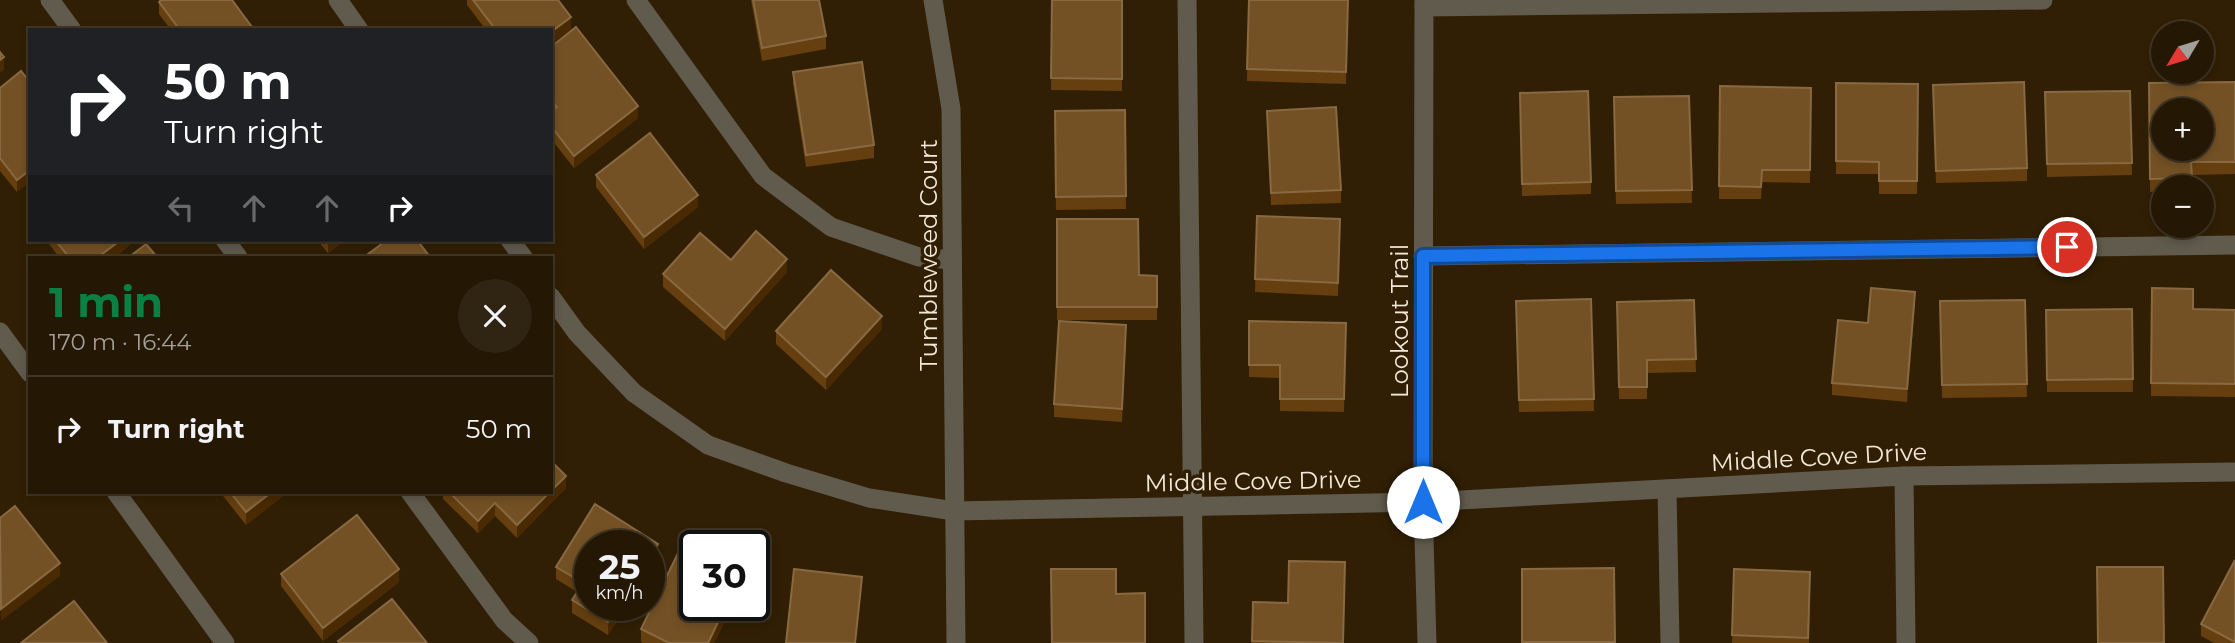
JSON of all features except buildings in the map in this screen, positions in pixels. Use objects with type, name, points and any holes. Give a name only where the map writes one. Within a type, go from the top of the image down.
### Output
[{"type":"street","points":[[50,0],[71,28]]},
{"type":"street","points":[[338,0],[358,28]]},
{"type":"street","points":[[636,0],[764,176],[831,226],[919,257],[952,260]]},
{"type":"street","name":"Tumbleweed Court","points":[[933,0],[951,109],[956,643]]},
{"type":"street","points":[[1187,0],[1194,643]]},
{"type":"street","points":[[1424,3],[2043,0]]},
{"type":"street","name":"Lookout Trail","points":[[1424,3],[1423,502],[1427,643]]},
{"type":"street","points":[[227,242],[237,256]]},
{"type":"street","points":[[512,242],[522,256]]},
{"type":"street","points":[[1423,256],[2235,245]]},
{"type":"street","name":"Middle Cove Drive","points":[[553,300],[577,333],[634,393],[708,444],[786,473],[869,498],[954,511],[1423,502],[1904,476],[2235,472]]},
{"type":"street","points":[[0,332],[28,370]]},
{"type":"street","points":[[1904,476],[1906,643]]},
{"type":"street","points":[[1667,489],[1670,643]]},
{"type":"street","points":[[117,494],[225,643]]},
{"type":"street","points":[[411,494],[504,620],[530,643]]},
{"type":"route","points":[[1423,502],[1423,256],[2067,247]]}]
